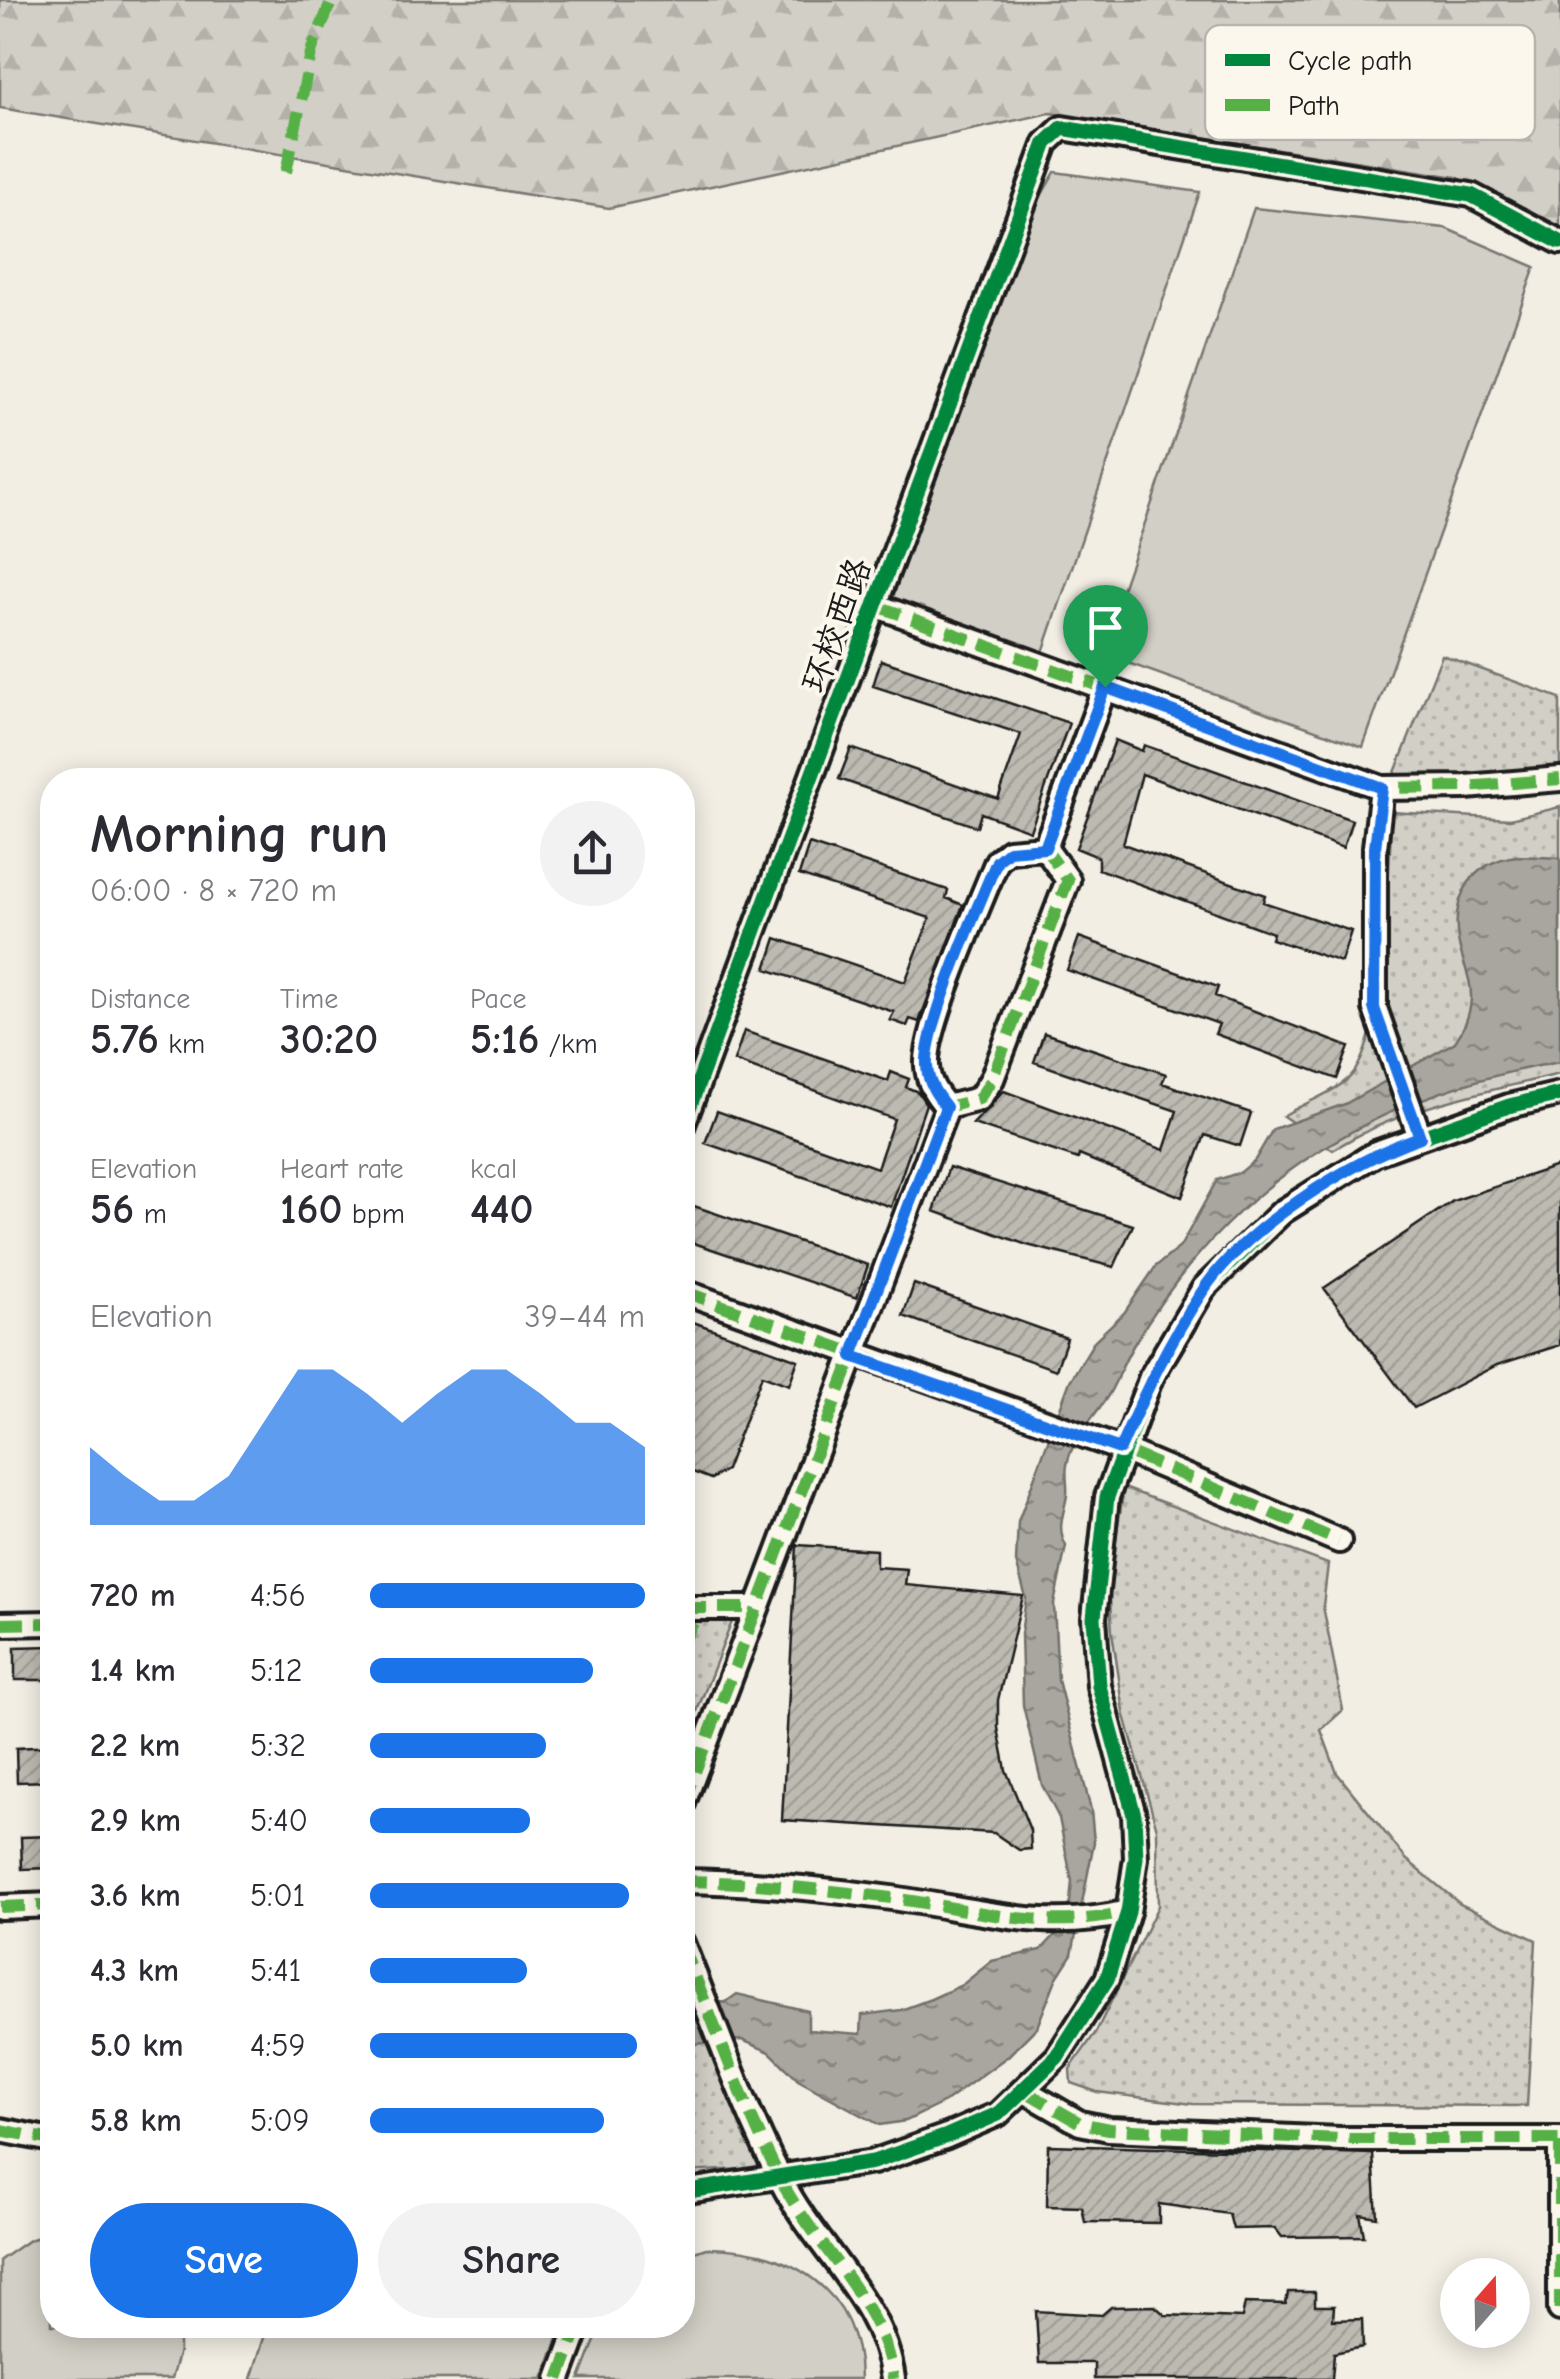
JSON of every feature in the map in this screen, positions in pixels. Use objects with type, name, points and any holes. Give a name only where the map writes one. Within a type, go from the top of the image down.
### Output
[{"type":"street","name":"环校西路","points":[[695,1091],[1046,143],[1062,128],[1471,195],[1560,242]]},
{"type":"street","points":[[877,606],[1382,788],[1466,788],[1560,780]]},
{"type":"street","points":[[1045,848],[1105,687]]},
{"type":"street","points":[[1382,788],[1375,848],[1374,1008],[1420,1137]]},
{"type":"street","points":[[946,1107],[978,1099],[992,1079],[1068,880],[1045,848]]},
{"type":"street","points":[[946,1107],[929,1080],[926,1062],[956,966],[997,861],[1009,851],[1045,848]]},
{"type":"street","points":[[695,2190],[781,2180],[873,2162],[947,2136],[998,2114],[1058,2057],[1090,2012],[1107,1979],[1128,1912],[1136,1858],[1134,1815],[1099,1686],[1094,1618],[1106,1497],[1120,1449],[1151,1377],[1204,1288],[1282,1212],[1376,1152],[1509,1106],[1560,1094]]},
{"type":"street","points":[[695,1771],[946,1107]]},
{"type":"street","points":[[695,1296],[852,1356],[1120,1449],[1339,1541]]},
{"type":"street","points":[[695,1608],[756,1608]]},
{"type":"street","points":[[0,1624],[40,1624]]},
{"type":"street","points":[[695,1882],[893,1898],[1052,1924],[1088,1922],[1128,1912]]},
{"type":"street","points":[[0,1907],[40,1905]]},
{"type":"street","points":[[695,1975],[781,2180],[816,2238],[871,2310],[890,2357],[892,2379]]},
{"type":"street","points":[[1025,2092],[1080,2124],[1151,2132],[1560,2141],[1560,2309]]},
{"type":"street","points":[[0,2130],[40,2138]]},
{"type":"street","points":[[559,2379],[574,2338]]},
{"type":"green space","points":[[0,0],[1560,0],[1560,227],[1456,177],[1221,140],[1535,140],[1535,25],[1205,25],[1205,137],[1050,113],[609,208],[0,108]]},
{"type":"green space","points":[[1055,172],[1200,192],[1038,667],[885,612],[1036,205]]},
{"type":"green space","points":[[1254,208],[1445,228],[1535,267],[1363,747],[1100,653]]},
{"type":"green space","points":[[1442,655],[1560,698],[1560,779],[1390,785]]},
{"type":"green space","points":[[1560,807],[1560,1074],[1414,1112],[1333,1150],[1283,1116],[1343,1083],[1362,1057],[1372,1027],[1383,951],[1392,812],[1510,819]]},
{"type":"green space","points":[[1124,1488],[1328,1564],[1323,1606],[1343,1710],[1321,1730],[1337,1773],[1406,1859],[1460,1904],[1536,1940],[1527,2106],[1193,2104],[1097,2092],[1071,2083],[1070,2069],[1096,2032],[1158,1906],[1157,1829],[1124,1712],[1112,1632],[1109,1582]]},
{"type":"green space","points":[[733,1619],[695,1716],[695,1620]]},
{"type":"green space","points":[[695,2015],[764,2168],[695,2171]]},
{"type":"green space","points":[[40,2237],[40,2338],[179,2338],[171,2379],[0,2379],[0,2260]]},
{"type":"green space","points":[[706,2248],[765,2256],[814,2280],[833,2298],[847,2321],[857,2348],[860,2379],[580,2379],[596,2338],[695,2338],[695,2252]]},
{"type":"green space","points":[[264,2338],[558,2338],[543,2379],[251,2379]]},
{"type":"water","points":[[1560,858],[1560,1062],[1493,1076],[1429,1097],[1369,1123],[1314,1154],[1262,1193],[1214,1237],[1171,1288],[1070,1455],[1061,1527],[1066,1546],[1054,1604],[1058,1680],[1091,1810],[1094,1842],[1072,1954],[1056,1979],[1037,2027],[1008,2056],[945,2102],[906,2121],[880,2125],[798,2080],[770,2052],[742,2040],[695,2044],[695,2003],[726,2002],[737,1994],[808,2011],[808,2030],[861,2034],[862,2015],[901,2010],[931,1999],[962,1985],[992,1961],[1041,1950],[1056,1934],[1070,1902],[1072,1881],[1059,1818],[1042,1785],[1023,1705],[1021,1634],[1026,1598],[1016,1562],[1018,1522],[1070,1381],[1095,1340],[1124,1313],[1156,1266],[1180,1247],[1217,1180],[1241,1172],[1255,1160],[1273,1129],[1345,1104],[1455,1042],[1466,1022],[1471,999],[1458,939],[1458,908],[1468,883],[1501,859]]},
{"type":"building","points":[[881,660],[1069,723],[1030,831],[981,813],[977,827],[839,779],[851,748],[998,799],[1021,734],[873,686]]},
{"type":"building","points":[[1115,740],[1142,751],[1144,745],[1352,820],[1343,848],[1142,774],[1123,844],[1265,895],[1263,902],[1351,931],[1341,962],[1271,939],[1273,933],[1098,869],[1098,857],[1076,848]]},
{"type":"building","points":[[809,844],[948,890],[946,898],[963,905],[919,1022],[910,1019],[907,1026],[890,1020],[894,1012],[766,969],[776,938],[905,982],[930,918],[799,875]]},
{"type":"building","points":[[1079,937],[1218,987],[1215,996],[1349,1047],[1337,1079],[1215,1034],[1219,1024],[1067,970]]},
{"type":"building","points":[[744,1031],[888,1081],[891,1072],[909,1079],[906,1087],[918,1092],[926,1104],[891,1207],[705,1143],[717,1111],[877,1168],[894,1119],[734,1061]]},
{"type":"building","points":[[1044,1033],[1166,1074],[1162,1083],[1251,1113],[1240,1146],[1205,1135],[1182,1197],[1079,1155],[1078,1159],[973,1124],[1004,1091],[1164,1150],[1177,1111],[1034,1062]]},
{"type":"building","points":[[1560,1165],[1560,1345],[1497,1365],[1414,1408],[1324,1288],[1453,1201]]},
{"type":"building","points":[[949,1167],[1133,1225],[1114,1267],[1027,1245],[934,1211]]},
{"type":"building","points":[[695,1206],[868,1265],[857,1298],[695,1243]]},
{"type":"building","points":[[914,1284],[1067,1338],[1056,1370],[903,1316]]},
{"type":"building","points":[[695,1323],[798,1360],[789,1385],[762,1375],[726,1470],[711,1479],[695,1473]]},
{"type":"building","points":[[797,1545],[876,1550],[876,1567],[907,1569],[905,1585],[1023,1596],[998,1700],[998,1728],[1006,1770],[1030,1830],[1031,1849],[1019,1850],[994,1833],[782,1820]]},
{"type":"building","points":[[40,1646],[40,1680],[15,1680],[15,1647]]},
{"type":"building","points":[[40,1747],[40,1781],[17,1782],[16,1748]]},
{"type":"building","points":[[40,1836],[40,1868],[22,1869],[21,1837]]},
{"type":"building","points":[[1048,2145],[1373,2154],[1377,2217],[1360,2214],[1364,2236],[1282,2237],[1275,2228],[1233,2229],[1229,2214],[1159,2204],[1159,2223],[1085,2222],[1082,2207],[1047,2206]]},
{"type":"building","points":[[1288,2292],[1315,2292],[1315,2306],[1334,2306],[1333,2320],[1362,2319],[1363,2347],[1334,2353],[1332,2379],[1094,2379],[1094,2363],[1039,2363],[1036,2311],[1102,2315],[1111,2307],[1155,2306],[1165,2315],[1242,2318],[1245,2303],[1286,2304]]},
{"type":"marked path","points":[[286,172],[312,49],[332,0]]},
{"type":"marked path","points":[[877,606],[1382,788],[1466,787],[1560,779]]},
{"type":"marked path","points":[[695,1772],[947,1107],[979,1099],[992,1079],[1068,880],[1045,848],[1105,687]]},
{"type":"marked path","points":[[1382,788],[1375,847],[1375,1008],[1420,1137]]},
{"type":"marked path","points":[[947,1107],[929,1078],[928,1048],[955,965],[997,861],[1009,851],[1045,848]]},
{"type":"marked path","points":[[695,1296],[1121,1449],[1339,1541]]},
{"type":"marked path","points":[[695,1608],[756,1608]]},
{"type":"marked path","points":[[695,1618],[700,1608]]},
{"type":"marked path","points":[[0,1624],[40,1623]]},
{"type":"marked path","points":[[695,1881],[839,1892],[1038,1920],[1097,1918],[1128,1912]]},
{"type":"marked path","points":[[0,1907],[40,1905]]},
{"type":"marked path","points":[[695,1976],[782,2182],[863,2300],[887,2351],[893,2379]]},
{"type":"marked path","points":[[1025,2091],[1080,2123],[1109,2129],[1340,2139],[1560,2139]]},
{"type":"marked path","points":[[0,2130],[40,2138]]},
{"type":"marked path","points":[[1560,2143],[1560,2309]]},
{"type":"marked path","points":[[559,2379],[574,2338]]},
{"type":"cycle path","points":[[695,1092],[1046,143],[1062,128],[1471,195],[1560,242]]},
{"type":"cycle path","points":[[695,2190],[873,2162],[947,2136],[998,2114],[1057,2057],[1107,1979],[1128,1912],[1136,1858],[1134,1815],[1099,1686],[1094,1618],[1107,1497],[1151,1377],[1204,1288],[1282,1212],[1376,1153],[1509,1106],[1560,1094]]},
{"type":"route","points":[[1105,687],[1382,788],[1375,848],[1374,1008],[1420,1137],[1376,1152],[1282,1212],[1204,1288],[1151,1377],[1120,1449],[852,1356],[946,1107],[929,1080],[926,1062],[956,966],[997,861],[1009,851],[1045,848],[1105,687]]}]
